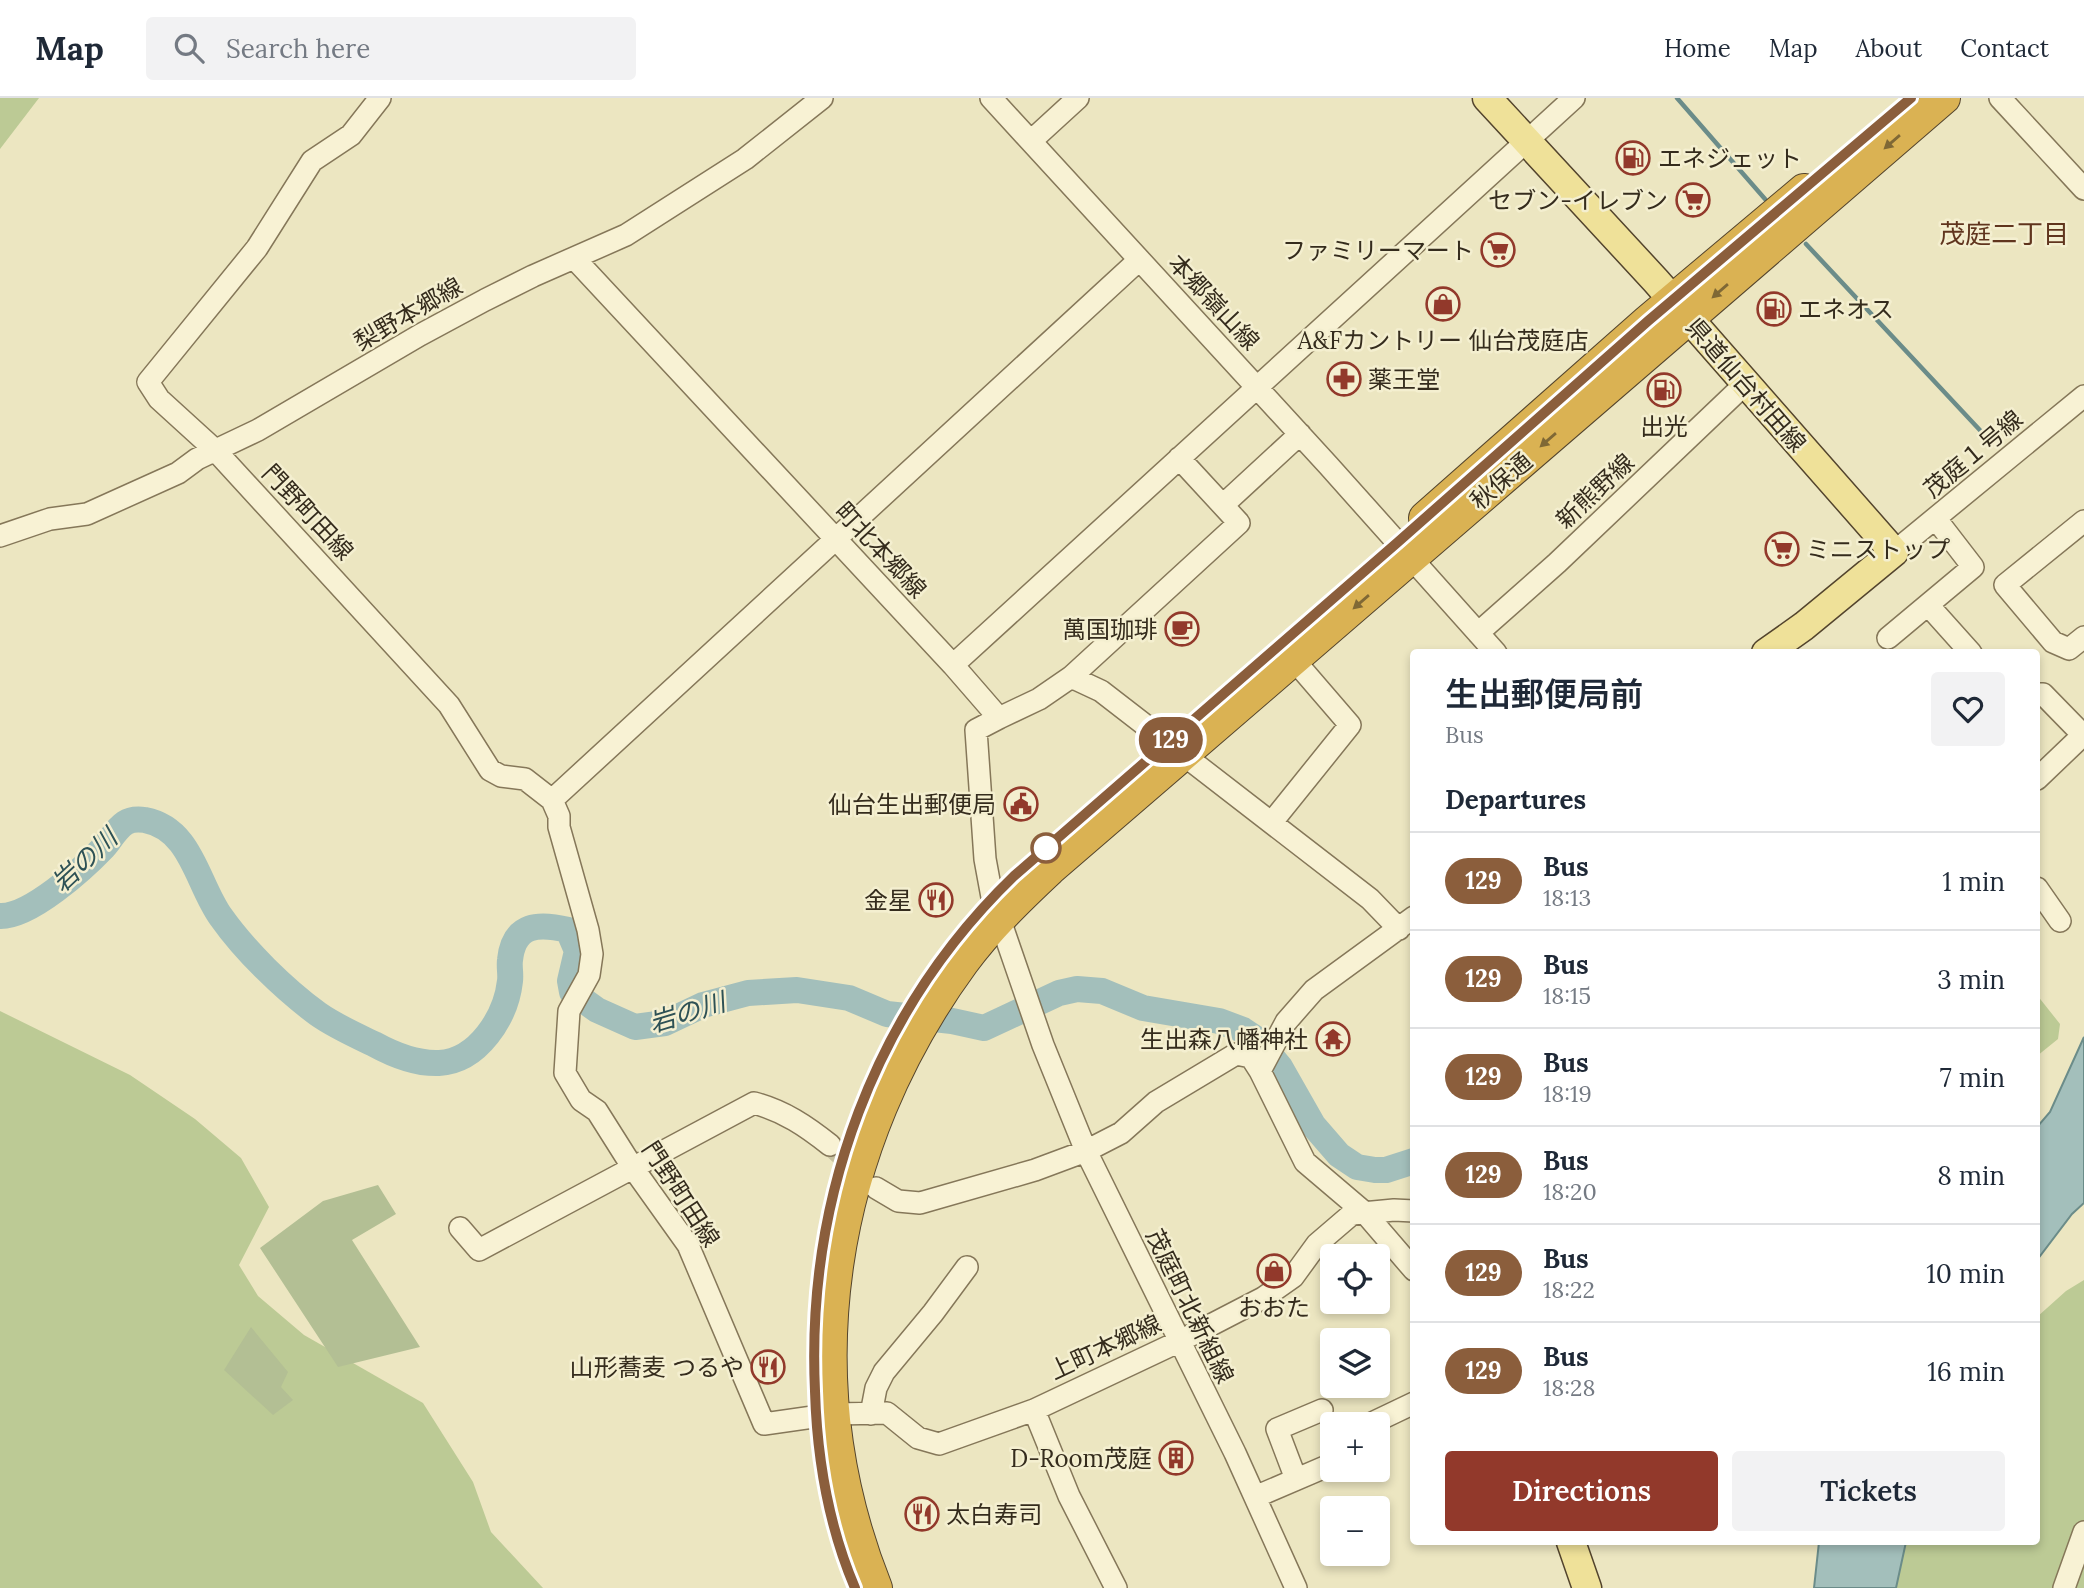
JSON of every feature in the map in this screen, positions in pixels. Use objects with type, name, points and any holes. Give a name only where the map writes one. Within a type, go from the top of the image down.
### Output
[{"type":"highway","name":"秋保通","points":[[855,1588],[835,1525],[824,1476],[825,1415],[814,1315],[823,1241],[835,1183],[866,1093],[928,996],[964,961],[996,908],[1050,869],[1175,750],[1680,309],[1911,98]]},
{"type":"highway","name":"秋保通","points":[[1680,309],[1944,98]]},
{"type":"highway","name":"秋保通","points":[[1175,750],[1294,660],[1405,550]]},
{"type":"highway","name":"秋保通","points":[[825,1415],[860,1548],[876,1588]]},
{"type":"main road","name":"県道仙台村田線","points":[[1487,98],[1680,309],[1894,552]]},
{"type":"main road","points":[[1772,649],[1894,552]]},
{"type":"main road","points":[[1572,1545],[1587,1588]]},
{"type":"street","name":"門野町田線","points":[[380,98],[351,135],[312,161],[257,248],[148,382],[159,399],[215,450],[449,705],[490,770],[501,776],[525,779],[552,800],[559,816],[559,827],[590,940],[591,966],[569,1011],[565,1073],[581,1100],[597,1111],[633,1168],[688,1245],[764,1424],[825,1415]]},
{"type":"street","name":"梨野本郷線","points":[[0,536],[50,519],[87,514],[178,474],[197,459],[258,430],[442,323],[533,276],[626,235],[745,159],[822,98]]},
{"type":"street","name":"本郷嶺山線","points":[[991,98],[1300,434],[1492,649]]},
{"type":"street","points":[[1031,141],[1078,98]]},
{"type":"street","points":[[953,666],[1574,98]]},
{"type":"street","points":[[2000,98],[2084,189]]},
{"type":"street","name":"町北本郷線","points":[[574,258],[999,718]]},
{"type":"street","points":[[552,800],[1139,260]]},
{"type":"street","name":"新熊野線","points":[[1478,633],[1745,384]]},
{"type":"street","name":"茂庭１号線","points":[[1894,552],[2084,396]]},
{"type":"street","points":[[1223,505],[1300,434]]},
{"type":"street","points":[[999,718],[1039,699],[1071,677],[1238,523],[1179,458]]},
{"type":"street","points":[[1888,638],[1973,567],[1936,519]]},
{"type":"street","points":[[2084,521],[2005,585],[2053,642],[2068,649],[2084,637]]},
{"type":"street","points":[[1928,605],[1967,649]]},
{"type":"street","points":[[1272,822],[1350,725],[1294,660]]},
{"type":"street","points":[[1071,677],[1101,691],[1370,900],[1406,923],[1314,990],[1286,1022],[1263,1066]]},
{"type":"street","points":[[2040,694],[2083,736],[2040,776]]},
{"type":"street","name":"茂庭町北新組線","points":[[999,718],[976,730],[985,859],[1011,956],[1086,1152],[1255,1497],[1296,1588]]},
{"type":"street","points":[[2040,892],[2060,921]]},
{"type":"street","points":[[876,1188],[898,1202],[920,1203],[1035,1170],[1086,1152],[1121,1133],[1156,1102],[1236,1055],[1251,1057],[1263,1066],[1305,1161],[1364,1213],[1410,1265]]},
{"type":"street","points":[[460,1228],[479,1251],[754,1103],[774,1108],[799,1121],[830,1144]]},
{"type":"street","points":[[1364,1213],[1410,1211]]},
{"type":"street","name":"上町本郷線","points":[[825,1415],[887,1413],[918,1438],[939,1444],[1034,1410],[1178,1342],[1263,1298],[1293,1277],[1317,1244],[1352,1214],[1364,1213]]},
{"type":"street","points":[[871,1414],[876,1388],[884,1372],[933,1314],[967,1267]]},
{"type":"street","points":[[1390,1414],[1410,1405]]},
{"type":"street","points":[[1034,1410],[1069,1496],[1116,1588]]},
{"type":"street","points":[[1296,1479],[1277,1429],[1322,1410]]},
{"type":"street","points":[[1255,1497],[1320,1469]]},
{"type":"street","points":[[2064,1588],[2084,1532]]},
{"type":"green space","points":[[0,98],[39,98],[0,149]]},
{"type":"green space","points":[[2040,999],[2060,1024],[2058,1039],[2040,1054]]},
{"type":"green space","points":[[0,1011],[130,1075],[195,1119],[241,1158],[269,1207],[239,1265],[258,1296],[304,1335],[423,1403],[473,1482],[491,1532],[543,1588],[0,1588]]},
{"type":"green space","points":[[378,1185],[396,1214],[352,1240],[420,1347],[338,1367],[260,1248],[323,1201]]},
{"type":"green space","points":[[2084,1280],[2084,1588],[1846,1588],[1856,1545],[2040,1545],[2040,1314],[2066,1291]]},
{"type":"green space","points":[[251,1327],[288,1372],[281,1387],[293,1400],[273,1415],[224,1370]]},
{"type":"water","points":[[2084,1037],[2084,1203],[2072,1214],[2040,1256],[2040,1124],[2050,1112]]},
{"type":"water","points":[[1819,1545],[1905,1545],[1896,1588],[1814,1588]]},
{"type":"waterway","points":[[1677,98],[1765,199]]},
{"type":"waterway","points":[[1806,244],[1991,442]]},
{"type":"waterway","name":"岩の川","points":[[0,916],[26,909],[41,900],[83,867],[122,825],[132,820],[145,820],[161,825],[183,846],[221,917],[253,956],[279,981],[331,1022],[405,1058],[439,1063],[453,1060],[478,1046],[488,1035],[503,1009],[510,981],[512,948],[517,939],[522,932],[530,928],[547,927],[568,930],[577,951],[570,981],[572,992],[597,1010],[635,1027],[665,1023],[703,1005],[748,993],[797,990],[849,998],[887,1014],[952,1021],[984,1028],[1059,993],[1077,989],[1102,991],[1143,1008],[1219,1021],[1243,1030],[1258,1040],[1280,1067],[1313,1125],[1339,1155],[1357,1167],[1375,1170],[1386,1170],[1410,1162]]},
{"type":"tunnel","points":[[830,1145],[867,1179]]},
{"type":"bus line","name":"129","points":[[855,1588],[835,1525],[816,1427],[814,1315],[823,1241],[835,1183],[866,1093],[900,1024],[937,966],[992,897],[1014,876],[1648,321],[1911,98]]},
{"type":"place","name":"エネジェット","points":[[1633,158]]},
{"type":"place","name":"セブン-イレブン","points":[[1693,200]]},
{"type":"place","name":"ファミリーマート","points":[[1498,250]]},
{"type":"place","name":"A&Fカントリー 仙台茂庭店","points":[[1443,304]]},
{"type":"place","name":"エネオス","points":[[1774,309]]},
{"type":"place","name":"薬王堂","points":[[1344,379]]},
{"type":"place","name":"出光","points":[[1664,390]]},
{"type":"place","name":"ミニストップ","points":[[1782,549]]},
{"type":"place","name":"萬国珈琲","points":[[1182,629]]},
{"type":"place","name":"仙台生出郵便局","points":[[1021,804]]},
{"type":"place","name":"金星","points":[[936,900]]},
{"type":"place","name":"生出森八幡神社","points":[[1333,1039]]},
{"type":"place","name":"おおた","points":[[1274,1271]]},
{"type":"place","name":"山形蕎麦 つるや","points":[[768,1367]]},
{"type":"place","name":"D-Room茂庭","points":[[1176,1458]]},
{"type":"place","name":"太白寿司","points":[[922,1514]]},
{"type":"district","name":"茂庭二丁目","points":[[2004,233]]}]
